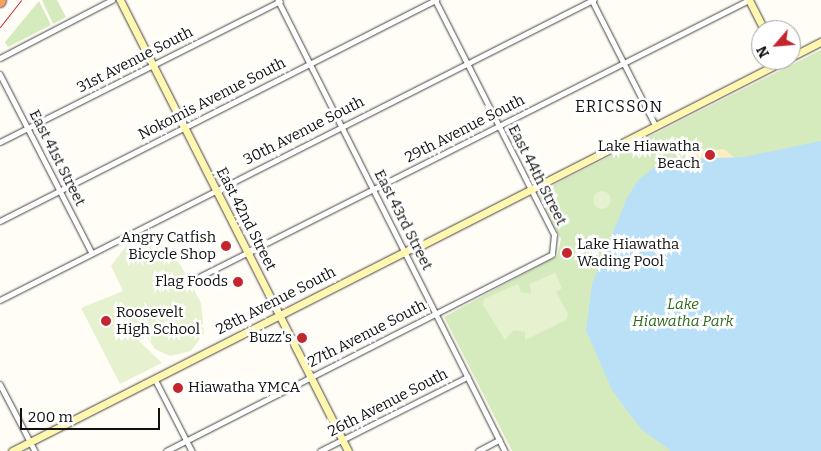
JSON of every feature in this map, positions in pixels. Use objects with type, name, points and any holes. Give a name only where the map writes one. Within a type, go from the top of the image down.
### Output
[{"type":"street","points":[[0,58],[112,0]]},
{"type":"street","name":"East 42nd Street","points":[[120,0],[348,451]]},
{"type":"street","name":"31st Avenue South","points":[[0,142],[279,0]]},
{"type":"street","name":"East 43rd Street","points":[[279,0],[505,451]]},
{"type":"street","name":"Nokomis Avenue South","points":[[0,221],[436,0]]},
{"type":"street","name":"East 44th Street","points":[[436,0],[556,241],[552,254]]},
{"type":"street","points":[[593,0],[624,63],[652,128]]},
{"type":"street","name":"30th Avenue South","points":[[0,300],[593,0]]},
{"type":"street","points":[[749,0],[759,20]]},
{"type":"street","name":"29th Avenue South","points":[[193,280],[749,0]]},
{"type":"street","points":[[801,52],[821,42]]},
{"type":"street","name":"28th Avenue South","points":[[12,451],[764,70]]},
{"type":"street","name":"East 41st Street","points":[[0,74],[92,253]]},
{"type":"street","name":"27th Avenue South","points":[[166,451],[552,254]]},
{"type":"street","name":"26th Avenue South","points":[[320,451],[467,377]]},
{"type":"street","points":[[155,379],[192,451]]},
{"type":"street","points":[[0,384],[35,451]]},
{"type":"street","points":[[478,451],[499,440]]},
{"type":"green space","points":[[42,0],[57,0],[66,17],[53,24]]},
{"type":"green space","points":[[39,1],[51,25],[8,47],[5,42]]},
{"type":"green space","name":"Lake Hiawatha Park","points":[[821,50],[821,451],[512,451],[444,317],[557,256],[561,239],[538,193],[781,70],[801,70],[801,60]]},
{"type":"green space","points":[[602,191],[608,194],[611,200],[608,206],[602,209],[596,206],[593,200],[596,194]]},
{"type":"green space","points":[[143,238],[165,245],[181,266],[201,303],[204,333],[191,351],[170,356],[155,349],[147,337],[140,340],[132,325],[139,341],[162,363],[120,384],[81,308],[123,291],[111,266],[126,246]]},
{"type":"green space","points":[[555,273],[562,288],[556,292],[568,314],[566,320],[525,340],[525,332],[514,330],[505,340],[483,305],[484,299],[518,284],[521,292],[531,294],[530,284]]},
{"type":"sand","name":"Lake Hiawatha Beach","points":[[724,149],[735,158],[679,161],[693,152]]},
{"type":"water","points":[[821,141],[821,451],[671,451],[641,429],[612,390],[586,330],[592,284],[627,198],[638,180],[655,167],[690,159],[744,157]]},
{"type":"tram line","points":[[0,27],[21,0]]},
{"type":"place","name":"Lake Hiawatha Beach","points":[[710,155]]},
{"type":"place","name":"Angry Catfish Bicycle Shop","points":[[226,246]]},
{"type":"place","name":"Lake Hiawatha Wading Pool","points":[[567,253]]},
{"type":"place","name":"Flag Foods","points":[[238,282]]},
{"type":"place","name":"Roosevelt High School","points":[[106,321]]},
{"type":"place","name":"Buzz's","points":[[302,338]]},
{"type":"place","name":"Hiawatha YMCA","points":[[178,388]]},
{"type":"district","name":"ERICSSON","points":[[619,107]]}]
